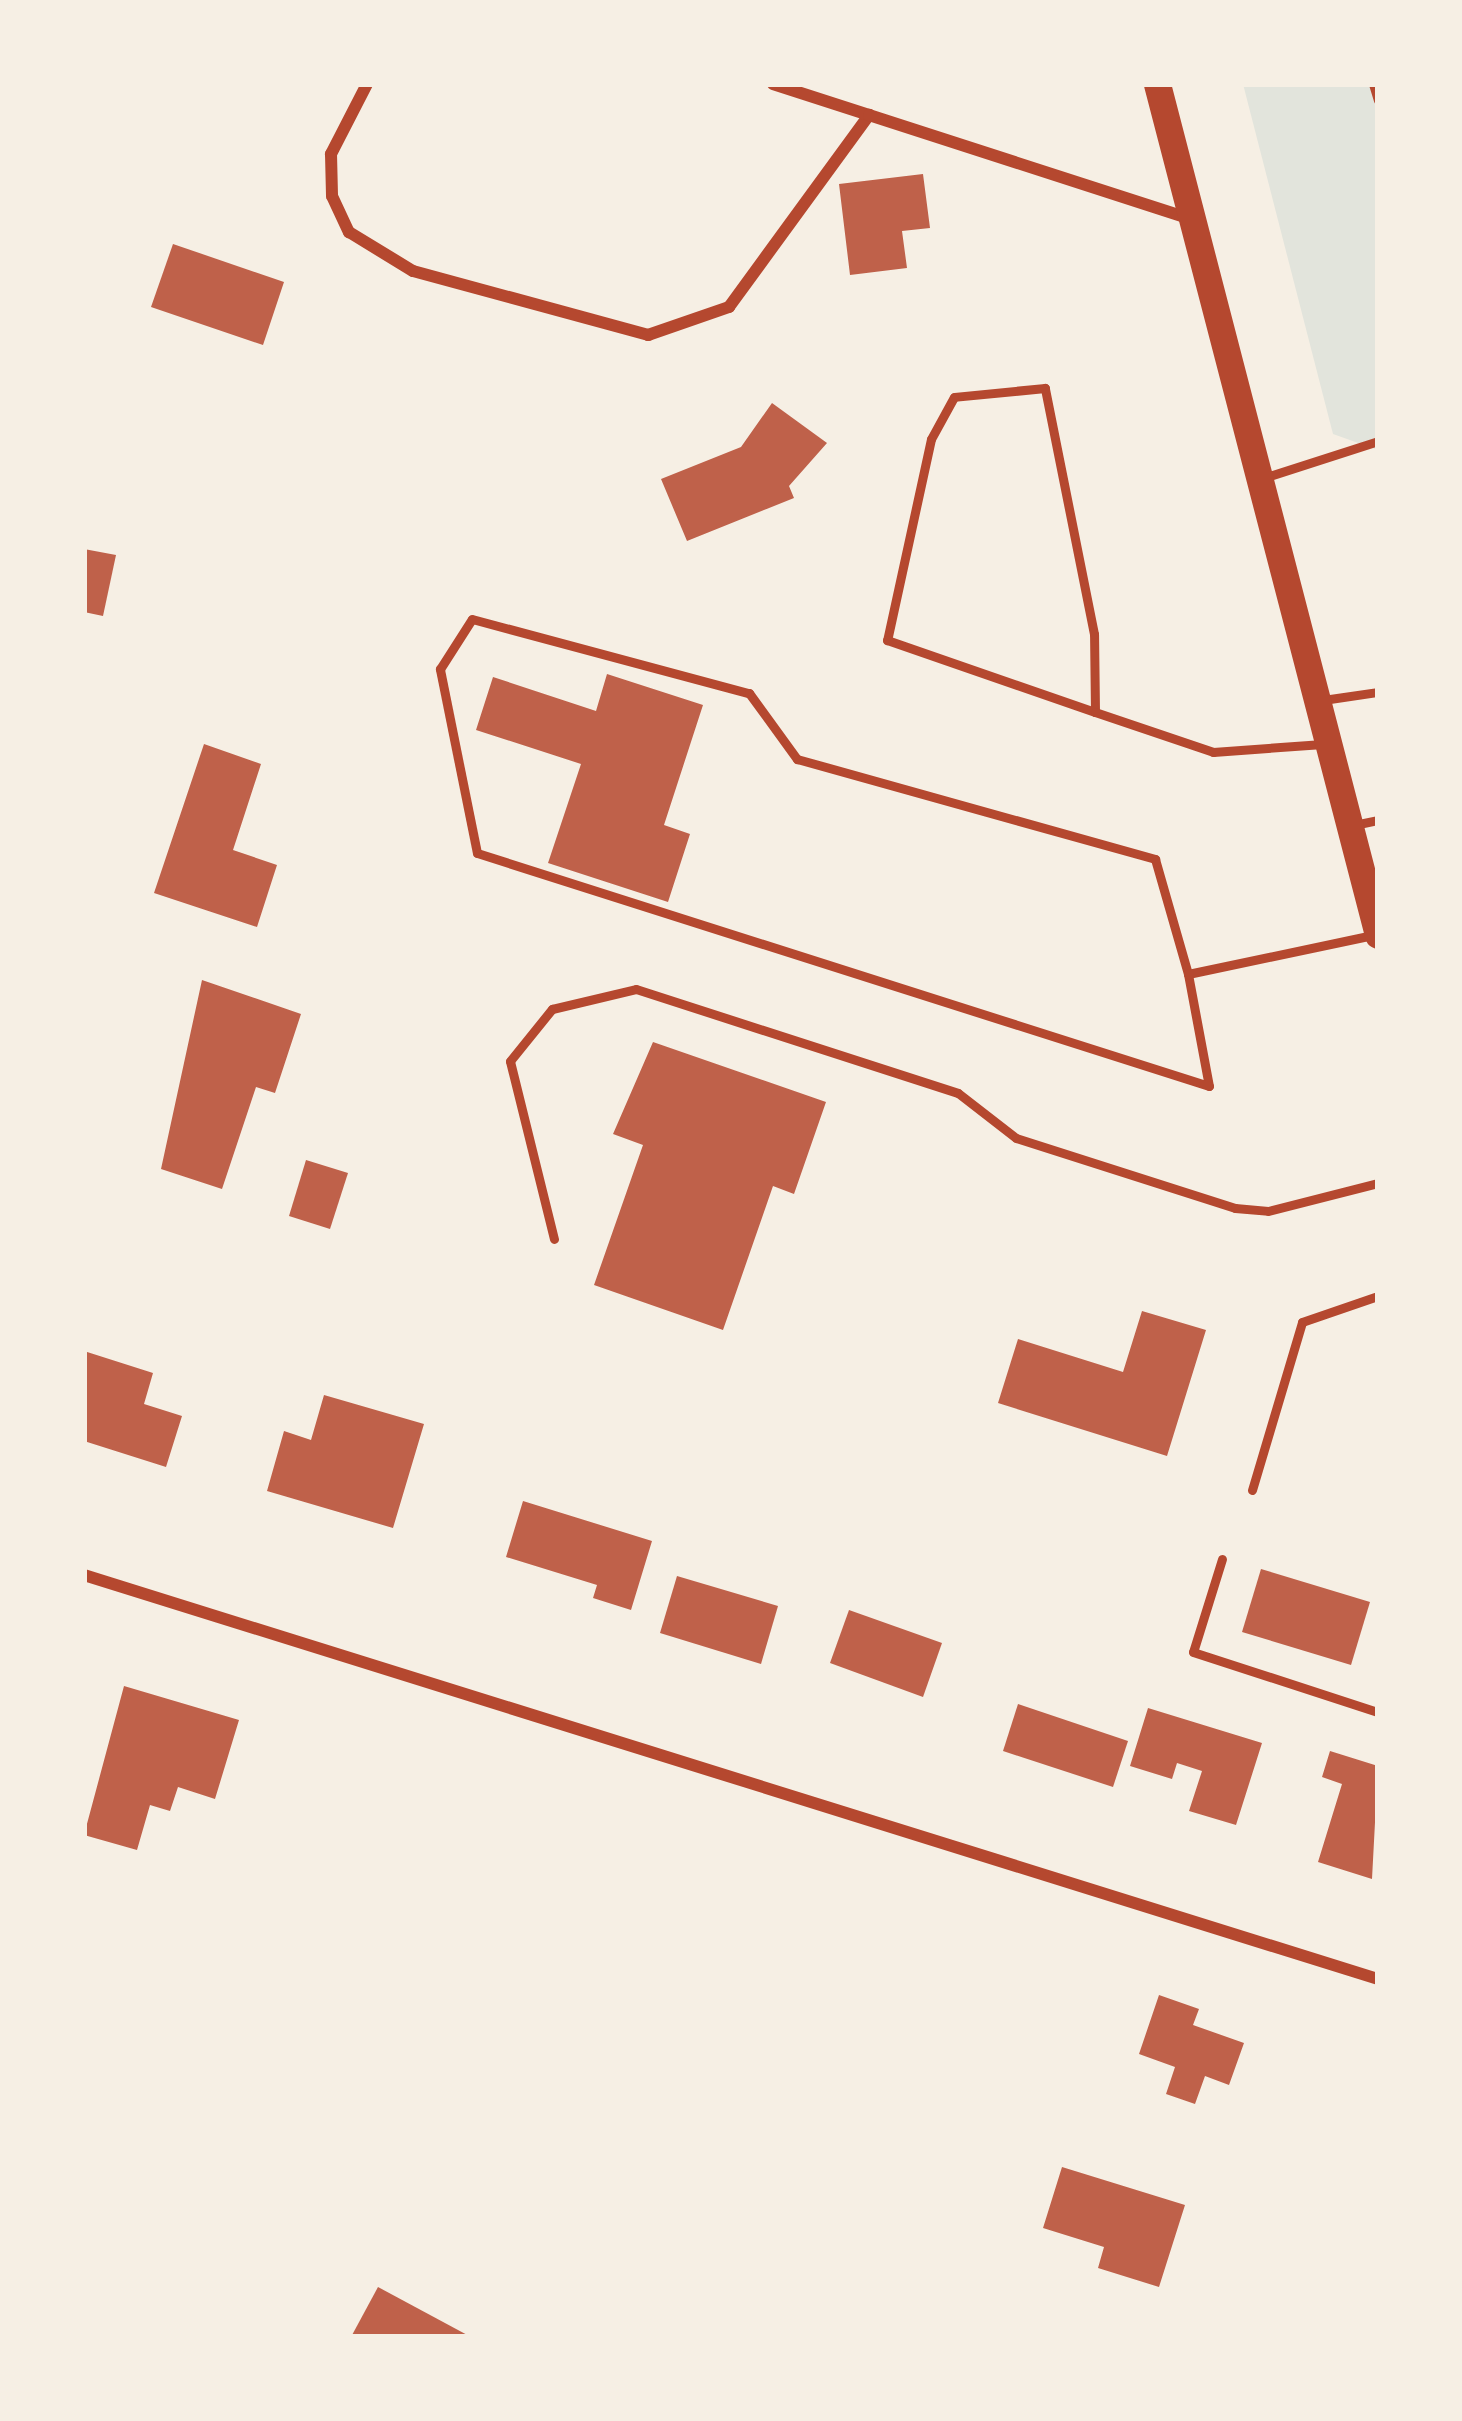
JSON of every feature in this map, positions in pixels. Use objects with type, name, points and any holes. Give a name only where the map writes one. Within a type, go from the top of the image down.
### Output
[{"type":"main road","points":[[1157,84],[1328,743],[1364,823],[1378,934]]},
{"type":"street","points":[[367,84],[331,154],[332,196],[349,232],[413,271],[648,335],[729,308],[869,115]]},
{"type":"street","points":[[773,84],[1192,219]]},
{"type":"street","points":[[84,1575],[1378,1979]]},
{"type":"lane","points":[[1373,84],[1378,100]]},
{"type":"lane","points":[[1095,712],[1094,634],[1045,388],[954,398],[931,439],[887,640],[1095,712],[1213,752],[1328,743]]},
{"type":"lane","points":[[1260,478],[1378,441]]},
{"type":"lane","points":[[472,619],[749,694],[796,759],[1155,859],[1188,974],[1209,1086],[477,854],[440,669],[472,619]]},
{"type":"lane","points":[[1318,701],[1378,692]]},
{"type":"lane","points":[[1188,974],[1378,934]]},
{"type":"lane","points":[[554,1239],[509,1061],[552,1009],[636,989],[958,1093],[1016,1138],[1235,1208],[1268,1211],[1378,1184]]},
{"type":"lane","points":[[1252,1490],[1302,1322],[1378,1296]]},
{"type":"lane","points":[[1222,1559],[1192,1652],[1378,1712]]},
{"type":"shaded area","points":[[1243,84],[1378,84],[1378,450],[1333,434]]},
{"type":"building","points":[[923,174],[930,228],[902,231],[907,268],[850,275],[839,184]]},
{"type":"building","points":[[173,244],[284,282],[263,345],[151,307]]},
{"type":"building","points":[[772,403],[827,443],[789,486],[794,498],[687,541],[661,479],[741,447]]},
{"type":"building","points":[[84,549],[116,555],[103,616],[84,612]]},
{"type":"building","points":[[607,674],[703,705],[664,825],[690,834],[668,902],[548,863],[581,764],[476,730],[493,677],[596,711]]},
{"type":"building","points":[[204,744],[261,764],[233,850],[277,865],[257,927],[154,893]]},
{"type":"building","points":[[202,980],[301,1014],[275,1093],[256,1087],[222,1189],[161,1169]]},
{"type":"building","points":[[653,1042],[826,1102],[794,1194],[773,1186],[723,1330],[594,1285],[643,1145],[613,1134]]},
{"type":"building","points":[[306,1160],[348,1173],[330,1229],[289,1216]]},
{"type":"building","points":[[1142,1311],[1206,1330],[1167,1456],[998,1403],[1018,1339],[1123,1372]]},
{"type":"building","points":[[84,1351],[153,1373],[144,1404],[182,1416],[166,1467],[84,1441]]},
{"type":"building","points":[[324,1395],[424,1424],[393,1528],[267,1491],[284,1431],[311,1440]]},
{"type":"building","points":[[523,1501],[652,1541],[631,1610],[593,1598],[597,1585],[506,1557]]},
{"type":"building","points":[[1261,1569],[1370,1602],[1351,1665],[1242,1632]]},
{"type":"building","points":[[677,1576],[778,1606],[761,1664],[660,1633]]},
{"type":"building","points":[[849,1610],[942,1643],[923,1697],[830,1663]]},
{"type":"building","points":[[124,1686],[239,1720],[215,1799],[178,1787],[170,1811],[150,1805],[137,1850],[84,1835]]},
{"type":"building","points":[[1018,1704],[1128,1741],[1113,1787],[1003,1751]]},
{"type":"building","points":[[1148,1708],[1262,1743],[1236,1825],[1189,1811],[1202,1771],[1177,1763],[1172,1779],[1130,1766]]},
{"type":"building","points":[[1330,1751],[1378,1766],[1372,1879],[1318,1862],[1342,1784],[1322,1777]]},
{"type":"building","points":[[1159,1995],[1199,2009],[1193,2025],[1244,2043],[1229,2085],[1205,2076],[1195,2104],[1166,2094],[1175,2067],[1139,2054]]},
{"type":"building","points":[[1062,2167],[1185,2205],[1159,2287],[1098,2268],[1104,2247],[1043,2228]]},
{"type":"building","points":[[378,2287],[471,2337],[351,2337]]}]
